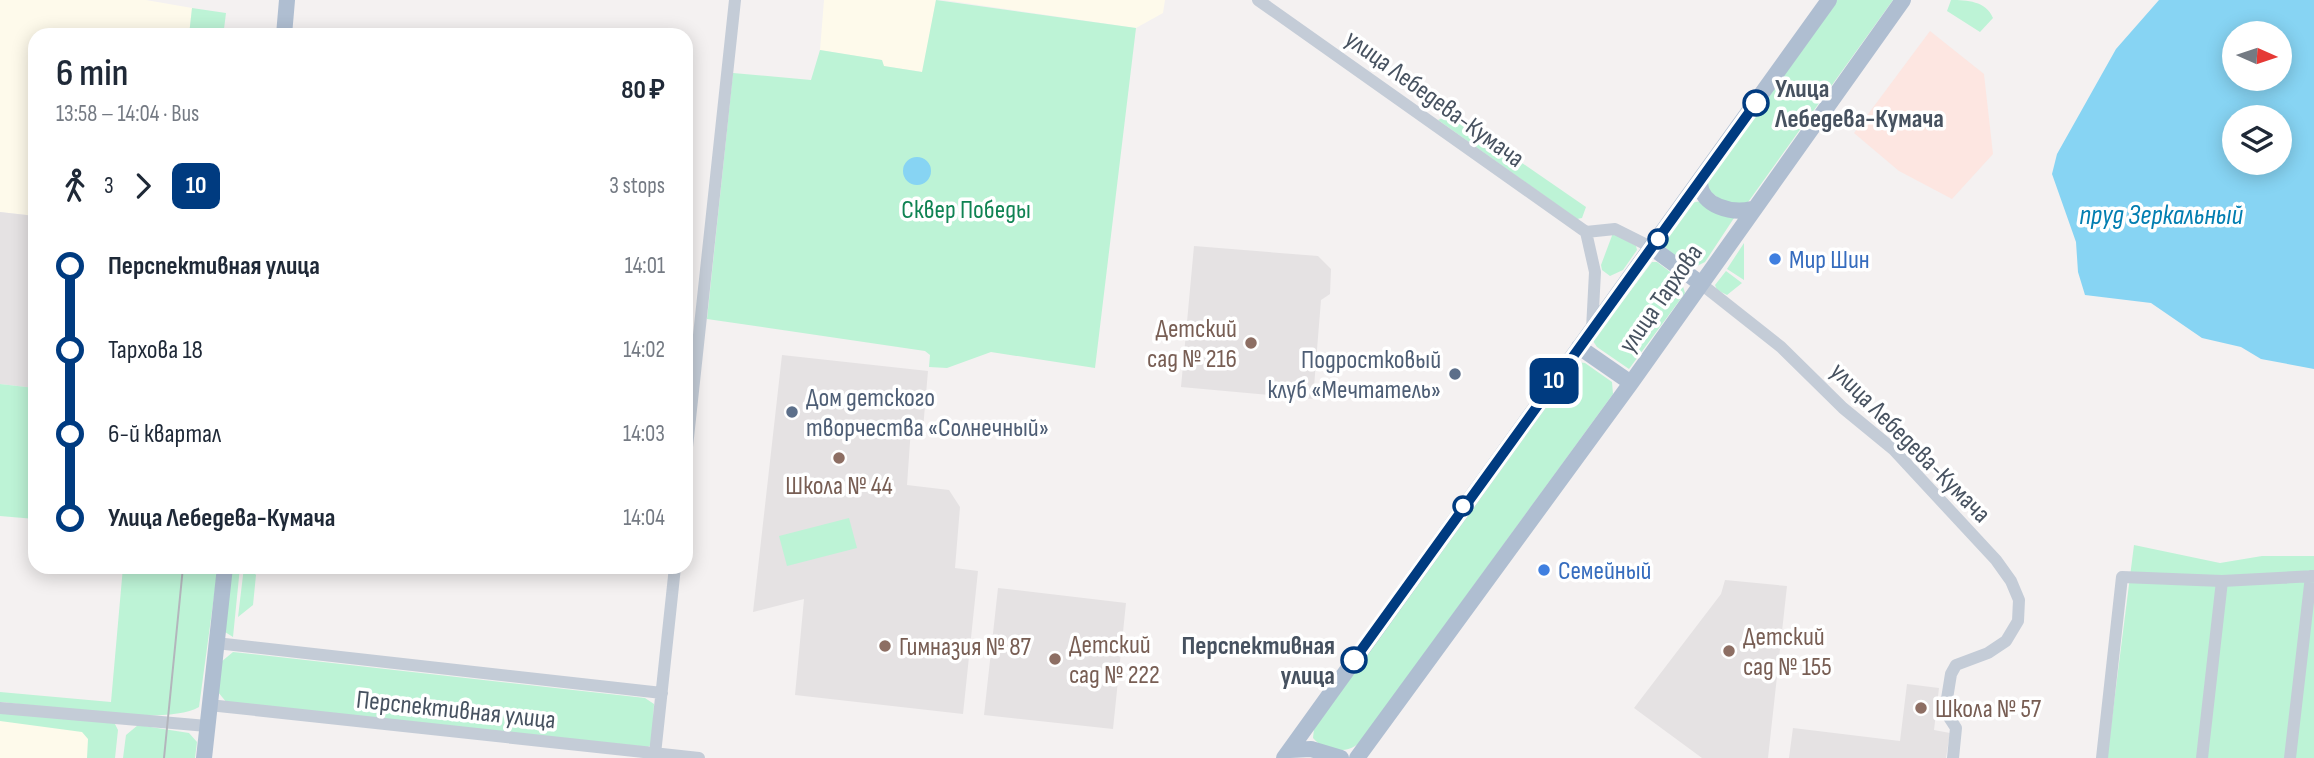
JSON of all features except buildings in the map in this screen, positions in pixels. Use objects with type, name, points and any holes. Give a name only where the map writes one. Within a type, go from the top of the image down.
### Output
[{"type":"main road","points":[[285,28],[287,0]]},
{"type":"main road","name":"улица Тархова","points":[[1287,754],[1829,0]]},
{"type":"main road","name":"улица Тархова","points":[[1357,758],[1631,383],[1903,0]]},
{"type":"main road","points":[[1700,183],[1701,193],[1711,202],[1737,211],[1752,209]]},
{"type":"main road","points":[[1651,247],[1700,283]]},
{"type":"main road","points":[[1579,347],[1631,383]]},
{"type":"main road","points":[[204,758],[224,574]]},
{"type":"main road","points":[[1287,754],[1311,749],[1341,758]]},
{"type":"street","points":[[693,391],[735,0]]},
{"type":"street","name":"улица Лебедева-Кумача","points":[[1258,0],[1586,232]]},
{"type":"street","points":[[1592,328],[1595,272],[1586,232],[1615,229],[1651,247]]},
{"type":"street","name":"улица Лебедева-Кумача","points":[[1700,283],[1781,346],[1843,408],[1893,449],[1996,560],[2011,581],[2019,600],[2018,621],[2006,640],[1989,653],[1956,665],[1951,674],[1945,711],[1956,728],[1953,758]]},
{"type":"street","points":[[661,755],[662,693],[674,574]]},
{"type":"street","points":[[2102,758],[2122,577],[2222,581],[2313,576],[2290,758]]},
{"type":"street","points":[[2202,758],[2222,581]]},
{"type":"street","name":"Перспективная улица","points":[[216,643],[662,693]]},
{"type":"street","name":"Перспективная улица","points":[[209,705],[699,758]]},
{"type":"street","points":[[0,708],[207,726]]},
{"type":"shaded area","points":[[0,0],[146,0],[192,8],[190,28],[28,28],[28,215],[0,212]]},
{"type":"shaded area","points":[[824,0],[936,0],[923,72],[883,66],[881,60],[820,50]]},
{"type":"shaded area","points":[[944,0],[1165,0],[1163,13],[1136,28]]},
{"type":"shaded area","points":[[1930,31],[1984,74],[1993,154],[1952,199],[1899,171],[1854,133]]},
{"type":"shaded area","points":[[0,212],[28,215],[28,387],[0,384]]},
{"type":"shaded area","name":"Детский сад № 216","points":[[1194,246],[1318,256],[1331,269],[1330,294],[1321,300],[1313,399],[1181,387]]},
{"type":"shaded area","points":[[782,355],[928,371],[923,429],[911,428],[907,485],[949,490],[960,507],[955,568],[978,571],[963,714],[795,695],[804,599],[753,612]]},
{"type":"shaded area","name":"Детский сад № 155","points":[[1725,580],[1787,586],[1768,758],[1702,758],[1634,708],[1721,594]]},
{"type":"shaded area","name":"Детский сад № 222","points":[[998,588],[1126,603],[1113,729],[984,715]]},
{"type":"shaded area","name":"Школа № 57","points":[[1907,684],[1939,688],[1934,730],[1950,733],[1946,758],[1789,758],[1793,728],[1900,741]]},
{"type":"shaded area","points":[[0,716],[104,726],[101,758],[0,758]]},
{"type":"green space","name":"Сквер Победы","points":[[936,0],[1136,28],[1095,368],[991,352],[947,368],[929,367],[930,355],[925,351],[707,319],[733,73],[811,80],[820,50],[882,60],[884,66],[922,72]]},
{"type":"green space","points":[[1837,0],[1893,0],[1746,205],[1730,207],[1707,189],[1708,182]]},
{"type":"green space","points":[[1951,0],[1981,5],[1993,18],[1980,32],[1947,11]]},
{"type":"green space","points":[[192,8],[226,13],[224,28],[190,28]]},
{"type":"green space","points":[[1451,114],[1586,207],[1582,218],[1577,219],[1438,120]]},
{"type":"green space","points":[[1701,201],[1736,215],[1705,262],[1689,270],[1663,245],[1691,203]]},
{"type":"green space","points":[[1613,233],[1636,246],[1637,250],[1623,270],[1610,276],[1602,270],[1601,265]]},
{"type":"green space","points":[[1744,243],[1744,280],[1727,269]]},
{"type":"green space","points":[[1652,262],[1657,262],[1681,280],[1685,293],[1629,369],[1597,347],[1593,341]]},
{"type":"green space","points":[[1726,271],[1742,283],[1727,295],[1717,290],[1715,285]]},
{"type":"green space","points":[[1577,362],[1585,363],[1612,382],[1613,394],[1359,743],[1342,750],[1323,746],[1313,738],[1314,729]]},
{"type":"green space","points":[[0,384],[28,387],[28,518],[0,516]]},
{"type":"green space","points":[[849,518],[857,548],[787,566],[779,536]]},
{"type":"green space","points":[[2134,545],[2220,563],[2262,556],[2314,556],[2314,758],[2107,758]]},
{"type":"green space","points":[[122,574],[217,574],[199,707],[182,713],[160,715],[103,714],[0,702],[0,692],[111,702]]},
{"type":"green space","points":[[229,574],[239,574],[233,637],[225,632]]},
{"type":"green space","points":[[243,574],[255,574],[253,605],[238,617]]},
{"type":"green space","points":[[233,652],[645,698],[654,704],[652,744],[648,747],[227,703],[218,692],[221,662]]},
{"type":"green space","points":[[0,709],[113,720],[118,730],[115,758],[87,758],[88,739],[82,732],[0,721]]},
{"type":"green space","points":[[138,725],[189,733],[197,742],[195,758],[123,758],[126,735]]},
{"type":"water","name":"пруд Зеркальный","points":[[2159,0],[2314,0],[2314,369],[2261,359],[2241,347],[2202,338],[2151,303],[2085,295],[2078,272],[2076,242],[2052,174],[2057,154],[2116,49]]},
{"type":"water","points":[[917,157],[927,161],[931,171],[927,181],[917,185],[907,181],[903,171],[907,161]]},
{"type":"tram line","points":[[164,758],[182,574]]},
{"type":"bus line","name":"10","points":[[1354,660],[1756,103]]},
{"type":"place","name":"Улица Лебедева-Кумача","points":[[1756,103]]},
{"type":"place","name":"Мир Шин","points":[[1775,259]]},
{"type":"place","name":"Детский сад № 216","points":[[1251,343]]},
{"type":"place","name":"Подростковый клуб «Мечтатель»","points":[[1455,374]]},
{"type":"place","name":"Дом детского творчества «Солнечный»","points":[[792,412]]},
{"type":"place","name":"Школа № 44","points":[[839,458]]},
{"type":"place","name":"Семейный","points":[[1544,570]]},
{"type":"place","name":"Гимназия № 87","points":[[885,646]]},
{"type":"place","name":"Детский сад № 155","points":[[1729,651]]},
{"type":"place","name":"Детский сад № 222","points":[[1055,659]]},
{"type":"place","name":"Перспективная улица","points":[[1354,660]]},
{"type":"place","name":"Школа № 57","points":[[1921,708]]}]
